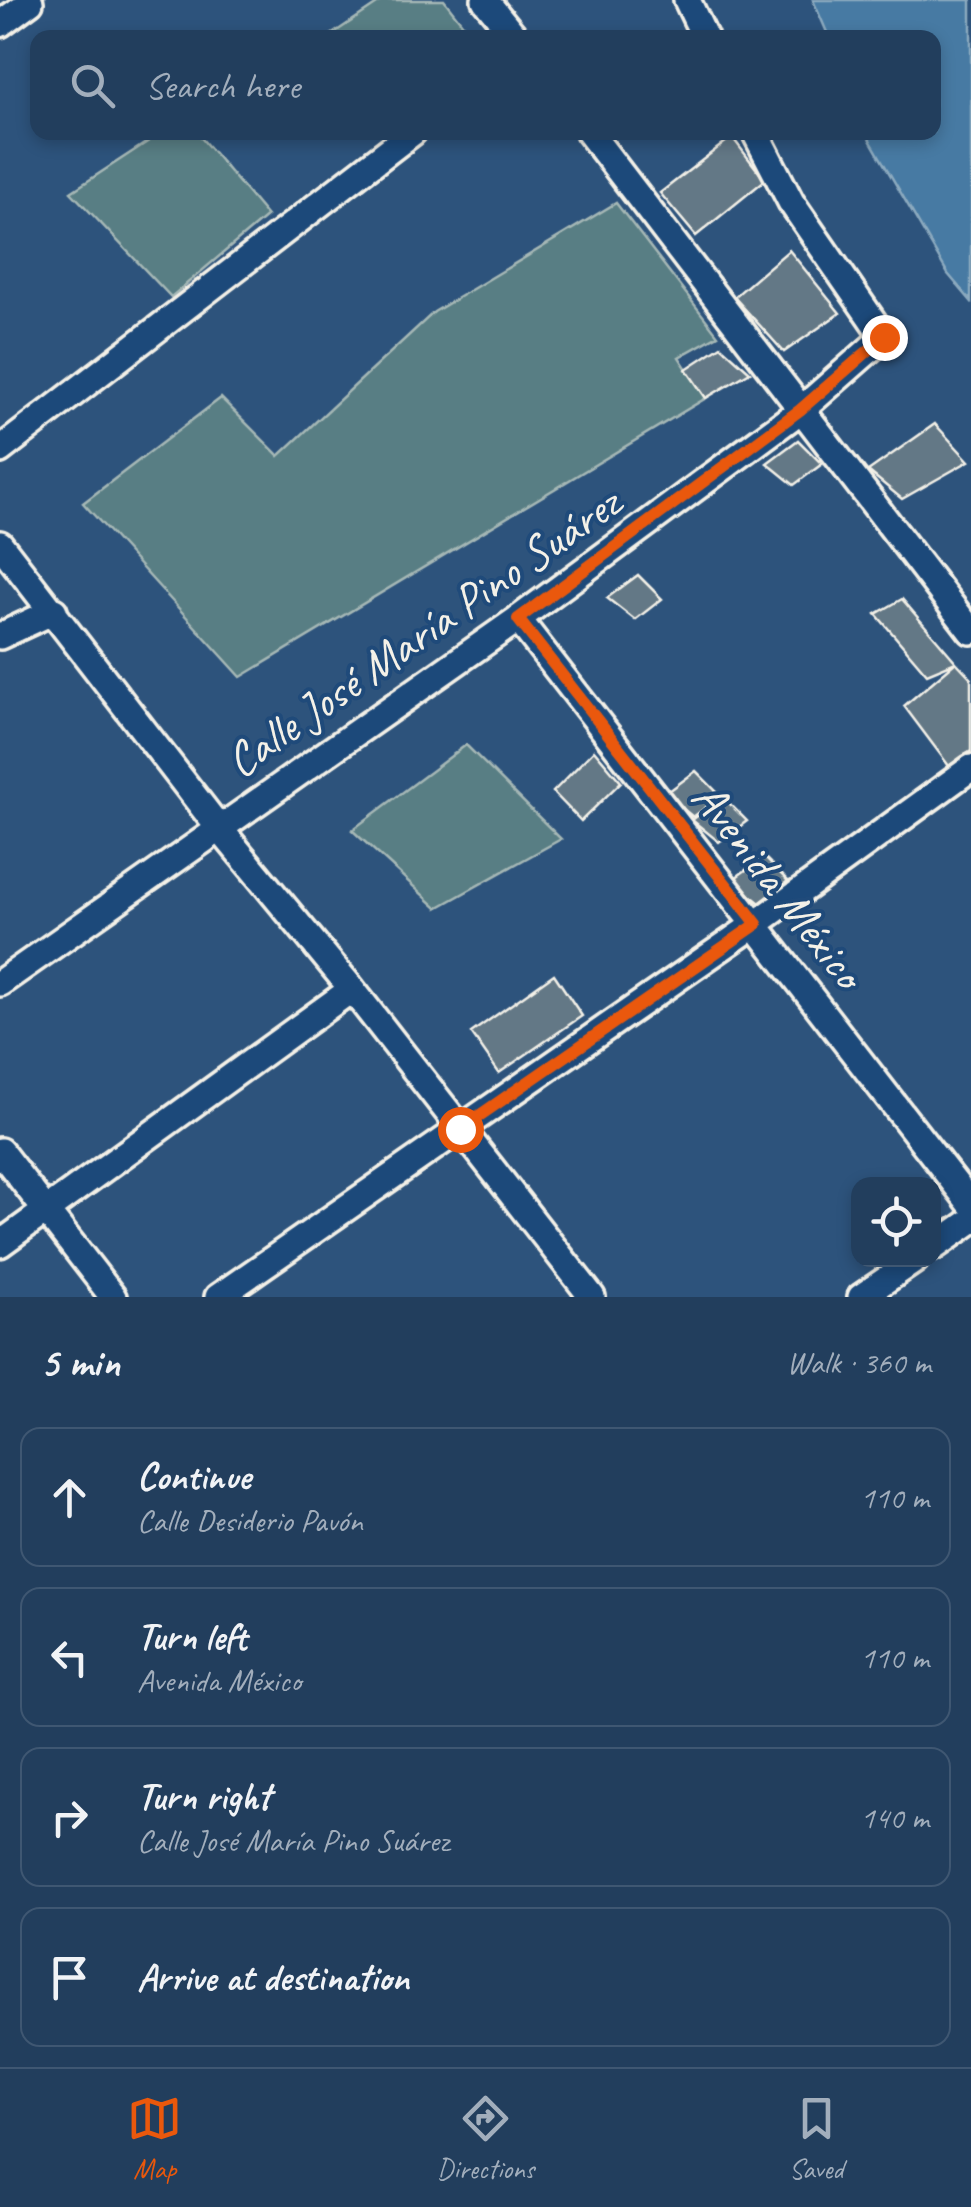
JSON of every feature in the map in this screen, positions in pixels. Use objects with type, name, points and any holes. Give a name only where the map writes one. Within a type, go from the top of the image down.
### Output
[{"type":"street","points":[[485,0],[509,30]]},
{"type":"street","points":[[687,0],[701,30]]},
{"type":"street","points":[[0,24],[30,2]]},
{"type":"street","points":[[0,450],[403,140]]},
{"type":"street","points":[[595,140],[971,631]]},
{"type":"street","name":"Calle José María Pino Suárez","points":[[0,983],[518,619],[800,410],[884,337],[791,202],[759,140]]},
{"type":"street","points":[[0,544],[218,828],[352,990],[592,1297]]},
{"type":"street","points":[[0,636],[54,612]]},
{"type":"street","name":"Avenida México","points":[[518,619],[971,1204]]},
{"type":"street","points":[[218,1297],[757,924],[971,768]]},
{"type":"street","points":[[0,1244],[352,990]]},
{"type":"street","points":[[0,1152],[112,1297]]},
{"type":"street","points":[[941,1242],[971,1221]]},
{"type":"street","points":[[861,1297],[906,1267]]},
{"type":"green space","points":[[383,0],[444,0],[468,30],[338,30]]},
{"type":"green space","points":[[150,140],[203,140],[267,216],[171,297],[71,192]]},
{"type":"green space","points":[[616,203],[718,335],[679,357],[706,398],[241,677],[83,503],[221,398],[279,456],[434,312]]},
{"type":"green space","points":[[466,745],[561,839],[437,908],[352,830]]},
{"type":"water","points":[[813,0],[971,0],[971,301],[948,274],[870,140],[941,140],[941,30],[826,30]]},
{"type":"building","points":[[728,140],[734,140],[765,180],[696,236],[660,193]]},
{"type":"building","points":[[789,250],[840,313],[784,352],[734,297]]},
{"type":"building","points":[[721,346],[750,372],[706,398],[686,369]]},
{"type":"building","points":[[935,424],[969,461],[902,499],[868,471]]},
{"type":"building","points":[[798,440],[822,464],[794,485],[767,463]]},
{"type":"building","points":[[638,575],[662,599],[635,620],[607,598]]},
{"type":"building","points":[[902,599],[956,662],[927,674],[876,614]]},
{"type":"building","points":[[956,662],[971,678],[971,751],[949,766],[904,706]]},
{"type":"building","points":[[594,750],[621,782],[581,821],[553,792]]},
{"type":"building","points":[[696,771],[721,796],[693,817],[665,794]]},
{"type":"building","points":[[723,797],[747,821],[719,842],[692,820]]},
{"type":"building","points":[[764,857],[788,881],[760,903],[732,880]]},
{"type":"building","points":[[554,974],[582,1016],[499,1073],[471,1033]]},
{"type":"route","points":[[460,1129],[757,924],[518,619],[800,410],[884,337]]}]
